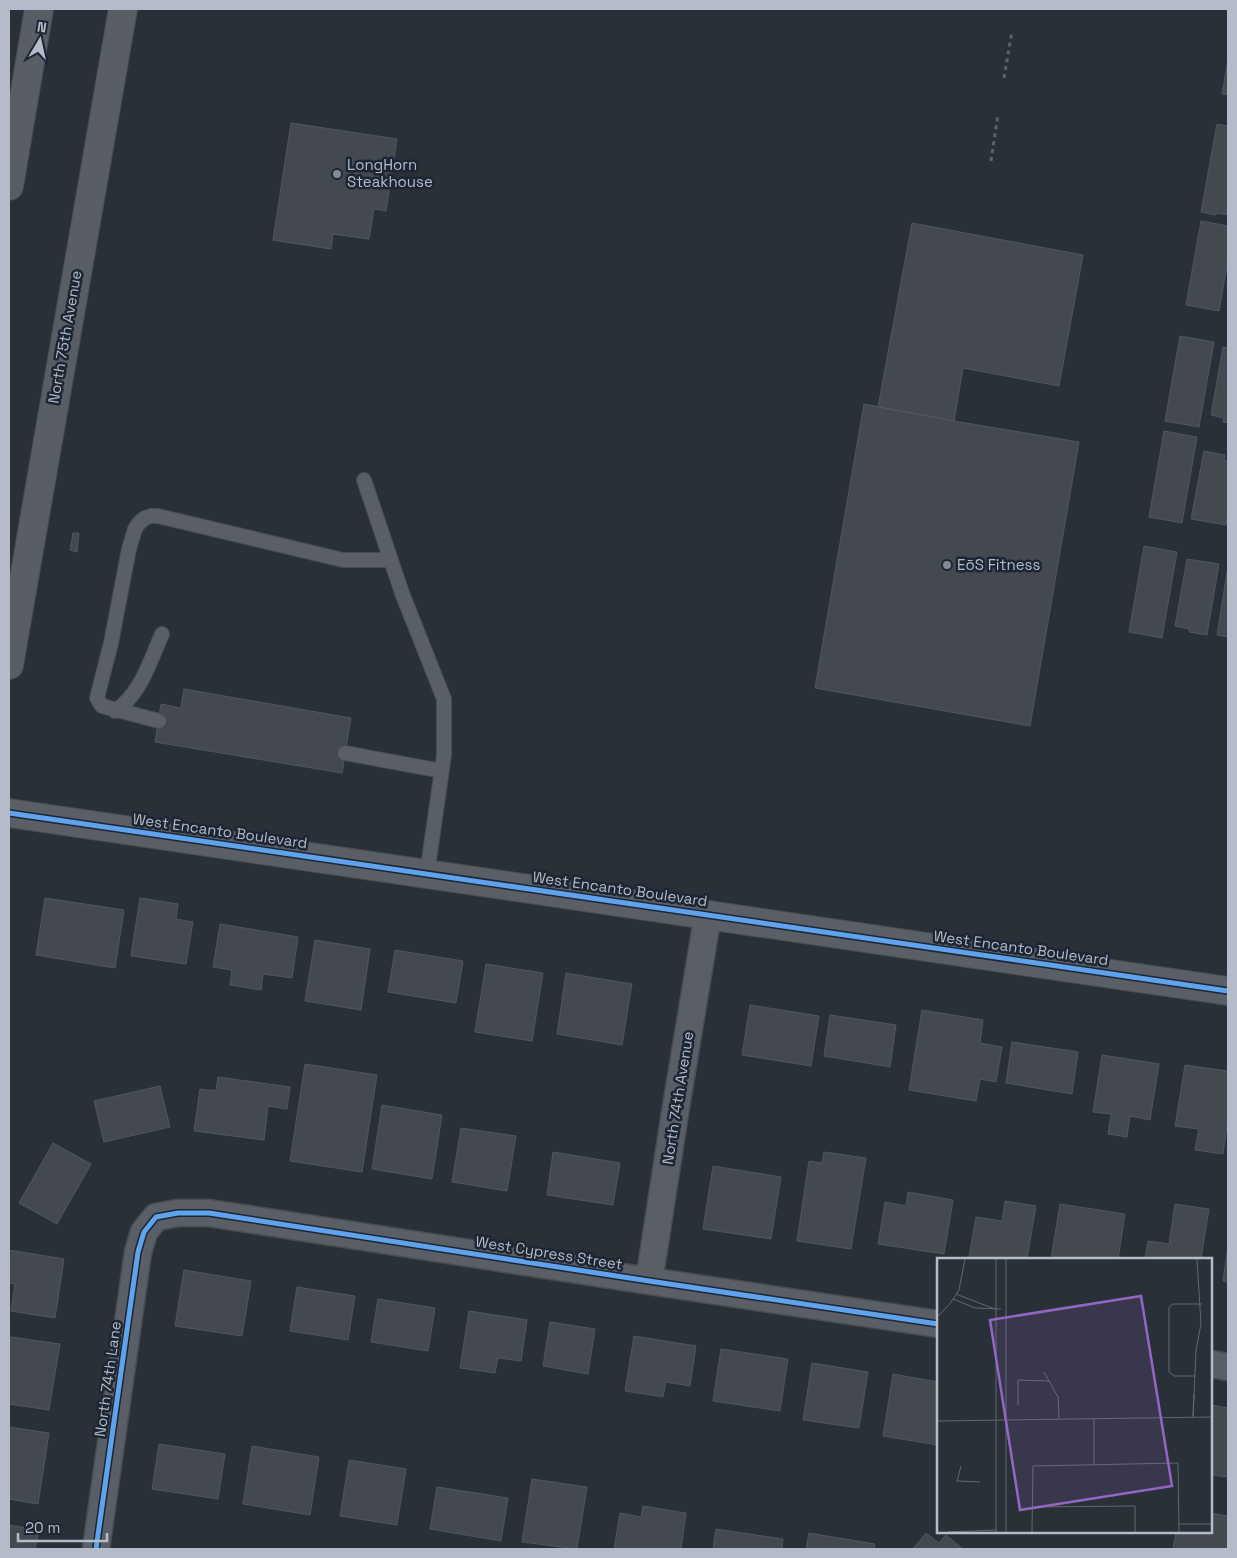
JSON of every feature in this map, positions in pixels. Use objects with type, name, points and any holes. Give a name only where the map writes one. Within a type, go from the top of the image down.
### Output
[{"type":"main road","points":[[9,186],[39,9]]},
{"type":"main road","name":"North 75th Avenue","points":[[9,664],[122,9]]},
{"type":"street","name":"West Encanto Boulevard","points":[[9,813],[1228,991]]},
{"type":"street","name":"North 74th Avenue","points":[[649,1281],[708,914]]},
{"type":"street","name":"West Cypress Street","points":[[156,1217],[178,1213],[209,1213],[937,1324]]},
{"type":"street","name":"North 74th Lane","points":[[100,1549],[138,1252],[144,1232],[156,1217]]},
{"type":"street","points":[[1212,1364],[1228,1367]]},
{"type":"lane","points":[[364,480],[402,593],[444,699],[444,755],[427,874]]},
{"type":"lane","points":[[158,721],[115,711],[102,706],[97,698],[111,643],[129,549],[139,522],[151,516],[158,516],[343,560],[391,560]]},
{"type":"lane","points":[[115,711],[126,703],[141,682],[162,634]]},
{"type":"lane","points":[[345,753],[442,771]]},
{"type":"path","points":[[1004,78],[1012,30]]},
{"type":"path","points":[[991,160],[998,114]]},
{"type":"building","points":[[1228,60],[1228,95],[1222,94]]},
{"type":"building","name":"LongHorn Steakhouse","points":[[291,123],[397,139],[386,211],[374,209],[369,239],[333,234],[331,249],[273,240]]},
{"type":"building","points":[[1217,124],[1228,126],[1228,215],[1201,212]]},
{"type":"building","points":[[1201,221],[1228,226],[1228,259],[1219,311],[1186,305]]},
{"type":"building","points":[[912,223],[1083,255],[1059,386],[963,368],[954,421],[878,407]]},
{"type":"building","points":[[1180,336],[1214,342],[1199,427],[1165,421]]},
{"type":"building","points":[[1223,347],[1228,348],[1228,423],[1223,422],[1224,418],[1211,415]]},
{"type":"building","name":"EōS Fitness","points":[[864,404],[1079,442],[1030,726],[815,688]]},
{"type":"building","points":[[1164,431],[1197,437],[1182,523],[1149,517]]},
{"type":"building","points":[[1204,451],[1225,455],[1224,460],[1228,461],[1228,515],[1226,525],[1191,519]]},
{"type":"building","points":[[73,533],[79,533],[77,552],[70,550]]},
{"type":"building","points":[[1144,546],[1177,552],[1162,638],[1129,632]]},
{"type":"building","points":[[1187,559],[1219,564],[1207,635],[1189,632],[1190,629],[1175,626]]},
{"type":"building","points":[[1228,566],[1228,637],[1217,635]]},
{"type":"building","points":[[184,689],[351,718],[342,773],[155,742],[161,704],[181,708]]},
{"type":"building","points":[[45,898],[124,910],[115,968],[36,955]]},
{"type":"building","points":[[140,898],[178,904],[176,919],[193,922],[186,964],[131,956]]},
{"type":"building","points":[[220,924],[298,937],[292,978],[263,974],[261,990],[230,985],[232,970],[213,967]]},
{"type":"building","points":[[315,940],[370,949],[361,1010],[305,1001]]},
{"type":"building","points":[[395,950],[463,961],[456,1003],[388,992]]},
{"type":"building","points":[[486,964],[543,973],[532,1041],[475,1032]]},
{"type":"building","points":[[566,973],[632,984],[622,1045],[557,1034]]},
{"type":"building","points":[[750,1005],[819,1016],[811,1066],[742,1055]]},
{"type":"building","points":[[922,1010],[983,1020],[980,1043],[1002,1047],[996,1082],[980,1079],[976,1101],[909,1090]]},
{"type":"building","points":[[830,1015],[896,1025],[890,1067],[824,1056]]},
{"type":"building","points":[[1012,1042],[1078,1052],[1072,1094],[1006,1083]]},
{"type":"building","points":[[1102,1055],[1159,1064],[1150,1120],[1130,1116],[1127,1137],[1108,1134],[1111,1114],[1093,1112]]},
{"type":"building","points":[[305,1064],[377,1075],[362,1172],[290,1161]]},
{"type":"building","points":[[1185,1065],[1228,1071],[1228,1119],[1223,1154],[1195,1150],[1199,1129],[1175,1126]]},
{"type":"building","points":[[218,1077],[290,1087],[287,1109],[268,1106],[264,1140],[194,1131],[200,1089],[216,1091]]},
{"type":"building","points":[[160,1086],[170,1127],[104,1142],[94,1101]]},
{"type":"building","points":[[382,1105],[442,1115],[432,1179],[372,1169]]},
{"type":"building","points":[[461,1128],[516,1136],[507,1191],[452,1182]]},
{"type":"building","points":[[53,1143],[91,1164],[57,1224],[19,1203]]},
{"type":"building","points":[[553,1152],[620,1163],[613,1205],[547,1195]]},
{"type":"building","points":[[824,1152],[866,1158],[851,1249],[797,1241],[809,1161],[822,1163]]},
{"type":"building","points":[[713,1166],[781,1177],[771,1239],[703,1229]]},
{"type":"building","points":[[908,1192],[953,1200],[944,1254],[878,1244],[885,1202],[906,1206]]},
{"type":"building","points":[[1005,1201],[1036,1206],[1027,1258],[969,1257],[976,1217],[1002,1221]]},
{"type":"building","points":[[1060,1204],[1125,1214],[1118,1258],[1051,1258]]},
{"type":"building","points":[[1175,1204],[1209,1209],[1201,1258],[1145,1258],[1148,1241],[1169,1244]]},
{"type":"building","points":[[1228,1246],[1228,1282],[1223,1281]]},
{"type":"building","points":[[9,1250],[64,1259],[55,1318],[11,1311],[15,1284],[9,1283]]},
{"type":"building","points":[[184,1270],[251,1281],[242,1336],[175,1326]]},
{"type":"building","points":[[297,1287],[355,1296],[348,1340],[290,1331]]},
{"type":"building","points":[[378,1299],[435,1308],[428,1351],[371,1342]]},
{"type":"building","points":[[469,1311],[527,1320],[521,1361],[498,1358],[495,1373],[460,1368]]},
{"type":"building","points":[[550,1322],[595,1329],[588,1374],[543,1366]]},
{"type":"building","points":[[634,1336],[696,1346],[690,1386],[666,1382],[663,1397],[625,1391]]},
{"type":"building","points":[[11,1337],[60,1344],[49,1410],[9,1404],[9,1349]]},
{"type":"building","points":[[721,1349],[788,1359],[780,1411],[713,1401]]},
{"type":"building","points":[[812,1363],[868,1372],[859,1428],[803,1420]]},
{"type":"building","points":[[893,1374],[937,1382],[937,1445],[883,1436]]},
{"type":"building","points":[[1212,1405],[1228,1408],[1228,1477],[1212,1475]]},
{"type":"building","points":[[9,1427],[49,1433],[38,1504],[9,1499]]},
{"type":"building","points":[[159,1444],[225,1454],[218,1499],[152,1489]]},
{"type":"building","points":[[252,1446],[319,1457],[310,1515],[243,1504]]},
{"type":"building","points":[[349,1460],[406,1469],[397,1525],[340,1516]]},
{"type":"building","points":[[532,1479],[587,1487],[577,1549],[522,1542]]},
{"type":"building","points":[[437,1487],[508,1498],[501,1541],[430,1529]]},
{"type":"building","points":[[643,1506],[686,1513],[681,1549],[614,1549],[620,1513],[641,1517]]},
{"type":"building","points":[[1212,1513],[1228,1516],[1228,1549],[1173,1549],[1176,1533],[1212,1533]]},
{"type":"building","points":[[9,1525],[39,1530],[35,1549],[9,1549]]},
{"type":"building","points":[[716,1529],[783,1539],[782,1549],[713,1549]]},
{"type":"building","points":[[809,1533],[875,1544],[874,1549],[806,1549]]},
{"type":"building","points":[[926,1533],[939,1543],[946,1535],[963,1549],[913,1549]]},
{"type":"cycle path","points":[[9,813],[1228,991]]},
{"type":"cycle path","points":[[96,1549],[138,1252],[144,1232],[156,1217],[178,1213],[209,1213],[937,1324]]},
{"type":"place","name":"LongHorn Steakhouse","points":[[337,174]]},
{"type":"place","name":"EōS Fitness","points":[[947,565]]}]
